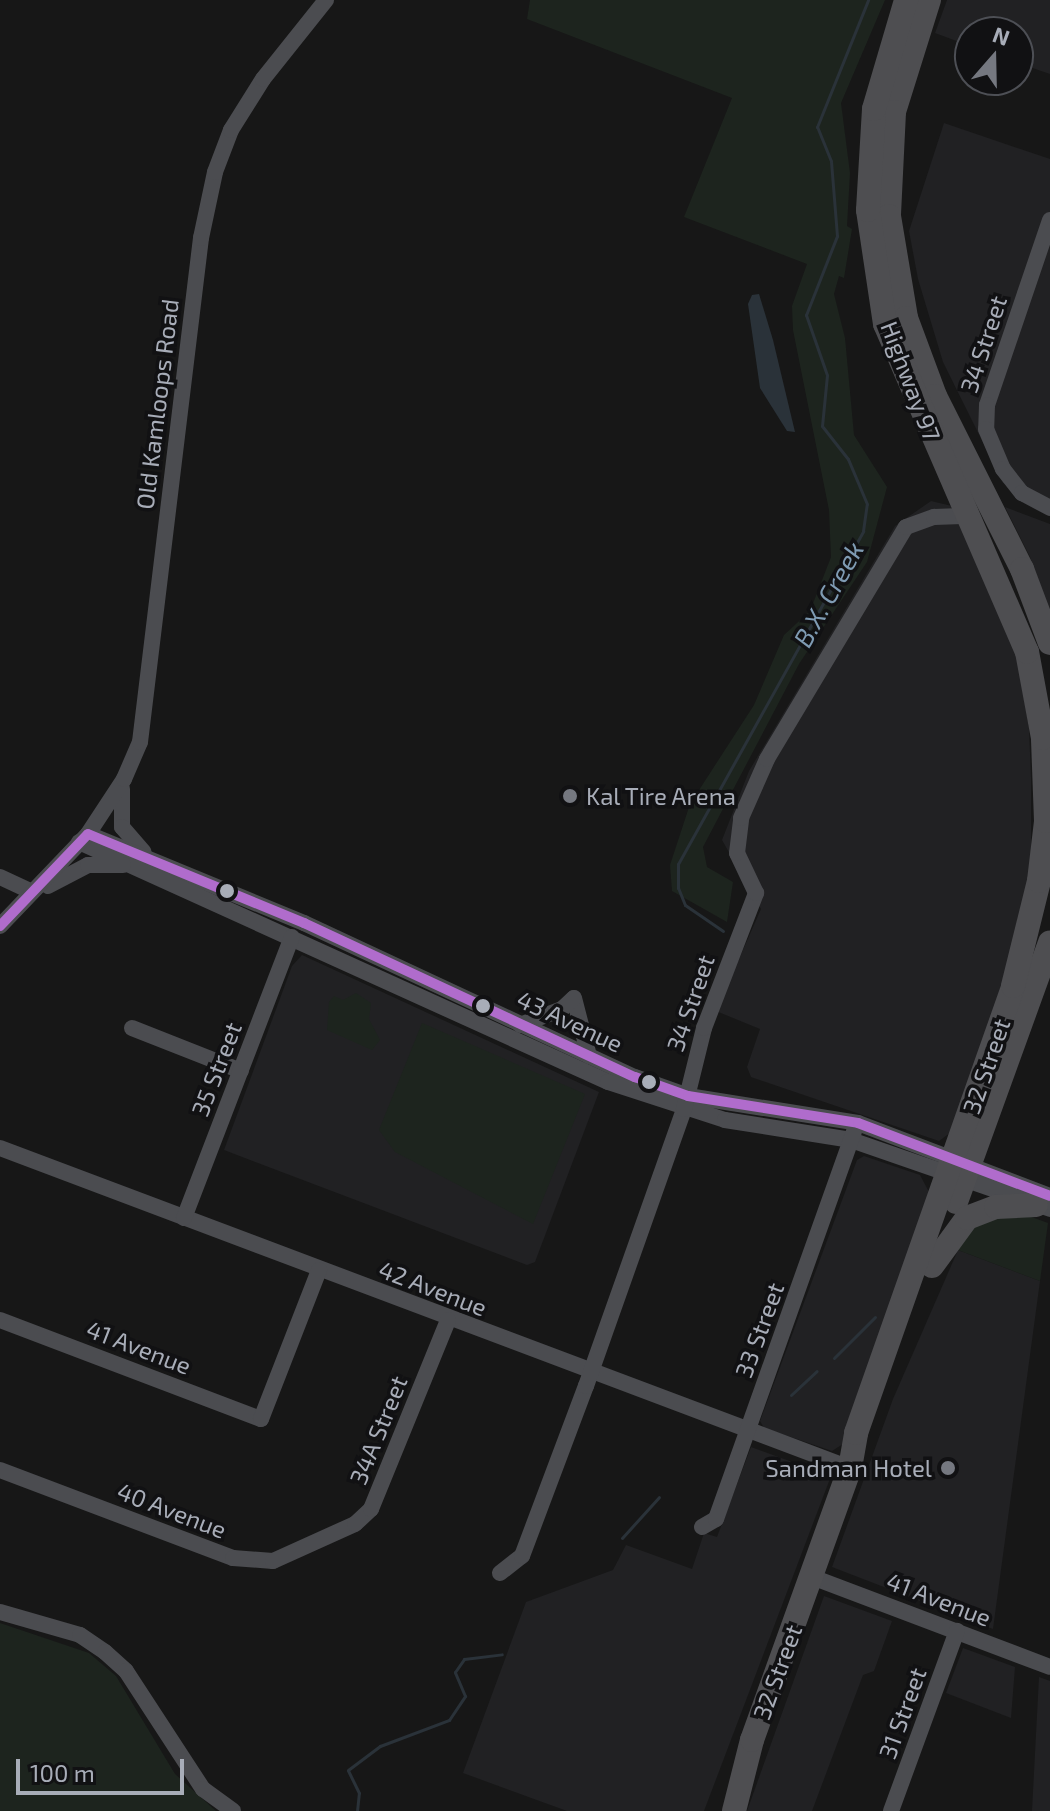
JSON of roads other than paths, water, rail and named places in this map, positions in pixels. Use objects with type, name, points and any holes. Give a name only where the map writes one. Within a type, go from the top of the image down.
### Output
[{"type":"highway","name":"Highway 97","points":[[906,0],[874,109],[868,210],[885,324],[916,403],[1027,652]]},
{"type":"highway","name":"Highway 97","points":[[929,0],[894,112],[889,216],[906,318],[930,383],[1022,569],[1050,643]]},
{"type":"highway","name":"32 Street","points":[[850,1468],[868,1438],[932,1266],[1030,928],[1048,821],[1043,738],[1027,652]]},
{"type":"highway","name":"32 Street","points":[[734,1811],[752,1740],[850,1468],[856,1433],[1050,942]]},
{"type":"highway","points":[[932,1266],[958,1228],[978,1212],[1045,1203]]},
{"type":"highway","name":"32 Street","points":[[716,1811],[731,1770],[752,1740]]},
{"type":"street","name":"Old Kamloops Road","points":[[0,926],[84,838],[124,779],[140,742],[201,238],[215,172],[231,130],[263,79],[326,0]]},
{"type":"street","name":"34 Street","points":[[1050,220],[987,405],[986,429],[1003,469],[1022,493],[1050,508]]},
{"type":"street","name":"34 Street","points":[[500,1573],[522,1556],[686,1102],[704,1028],[756,893],[737,853],[741,818],[767,759],[906,527],[934,517],[969,516]]},
{"type":"street","points":[[124,779],[118,805],[122,827],[149,856]]},
{"type":"street","name":"43 Avenue","points":[[84,838],[149,856],[686,1102],[858,1123],[959,1169],[1045,1203]]},
{"type":"street","name":"43 Avenue","points":[[84,838],[130,866],[608,1082],[959,1169]]},
{"type":"street","points":[[0,877],[28,897],[88,865],[130,866]]},
{"type":"street","name":"35 Street","points":[[184,1218],[292,937]]},
{"type":"street","points":[[520,1025],[562,1009],[574,998],[589,1056]]},
{"type":"street","points":[[132,1028],[241,1071]]},
{"type":"street","name":"33 Street","points":[[702,1527],[716,1519],[858,1123]]},
{"type":"street","name":"42 Avenue","points":[[0,1148],[590,1374],[850,1468]]},
{"type":"street","name":"41 Avenue","points":[[0,1320],[261,1419],[319,1270]]},
{"type":"street","name":"34A Street","points":[[328,1536],[371,1509],[448,1320]]},
{"type":"street","name":"40 Avenue","points":[[0,1470],[253,1563],[273,1561],[328,1536]]},
{"type":"street","name":"41 Avenue","points":[[812,1577],[1050,1667]]},
{"type":"street","points":[[0,1612],[80,1635],[105,1652],[126,1671],[203,1789],[233,1811]]},
{"type":"street","name":"31 Street","points":[[891,1811],[957,1631]]},
{"type":"waterway","name":"B.X. Creek","points":[[723,931],[685,905],[678,888],[678,864],[863,531],[867,504],[848,459],[822,426],[827,375],[806,315],[837,236],[831,161],[817,127],[868,0]]},
{"type":"waterway","name":"B.X. Creek","points":[[834,1358],[875,1317]]},
{"type":"waterway","name":"B.X. Creek","points":[[791,1395],[817,1371]]},
{"type":"waterway","name":"B.X. Creek","points":[[622,1538],[659,1497]]},
{"type":"waterway","name":"B.X. Creek","points":[[357,1811],[359,1793],[348,1770],[380,1746],[449,1720],[465,1696],[455,1672],[464,1659],[502,1654]]},
{"type":"place","name":"Kal Tire Arena","points":[[570,796]]},
{"type":"place","name":"Sandman Hotel","points":[[948,1468]]}]
